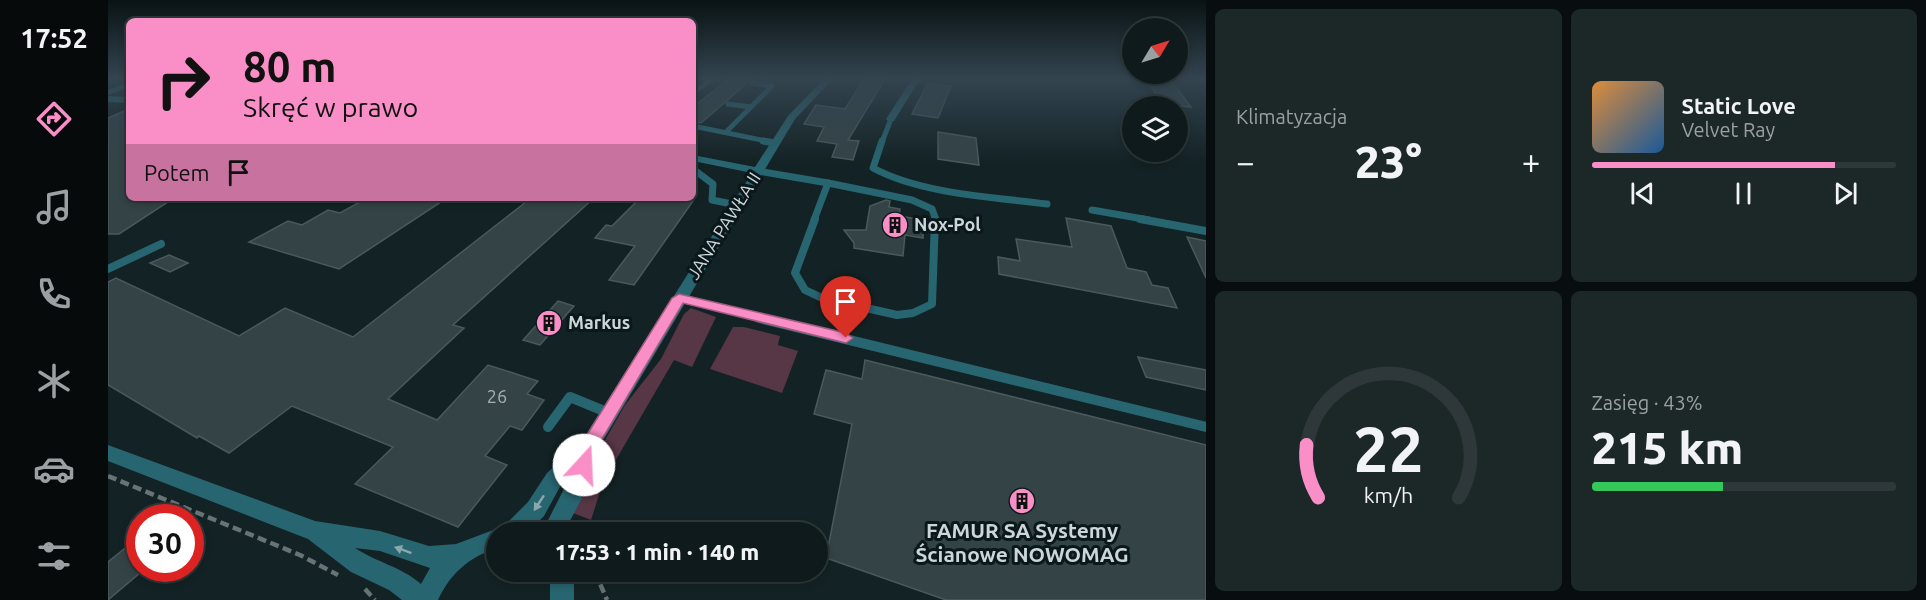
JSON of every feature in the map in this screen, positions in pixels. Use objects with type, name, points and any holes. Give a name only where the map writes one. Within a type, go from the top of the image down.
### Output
[{"type":"street","name":"JANA PAWŁA II","points":[[557,522],[577,487],[591,443],[758,171],[801,107]]},
{"type":"street","points":[[891,119],[898,107]]},
{"type":"street","points":[[696,162],[758,171]]},
{"type":"street","name":"JANA PAWŁA II","points":[[523,522],[536,509],[554,479],[591,443]]},
{"type":"street","points":[[108,453],[315,531],[380,541],[429,557],[461,554]]},
{"type":"street","points":[[315,531],[361,565],[407,585],[418,600]]},
{"type":"street","points":[[426,600],[441,572],[471,547],[486,543]]},
{"type":"lane","points":[[745,107],[751,108]]},
{"type":"lane","points":[[726,132],[751,108]]},
{"type":"lane","points":[[891,119],[882,136],[881,148],[873,168],[879,173],[949,188],[1047,204]]},
{"type":"lane","points":[[696,127],[776,143]]},
{"type":"lane","points":[[696,164],[714,184],[712,200],[737,206]]},
{"type":"lane","points":[[758,171],[828,183],[912,200],[932,209],[936,220],[933,304],[913,313],[897,315],[822,298],[805,290],[795,273],[828,183]]},
{"type":"lane","points":[[1092,210],[1206,231]]},
{"type":"lane","points":[[108,269],[161,244]]},
{"type":"lane","points":[[679,298],[1206,427]]},
{"type":"lane","points":[[548,427],[570,397],[609,413]]},
{"type":"path","points":[[108,476],[300,555],[348,581]]},
{"type":"path","points":[[599,582],[606,600]]},
{"type":"path","points":[[356,585],[364,589],[375,600]]},
{"type":"shaded area","points":[[691,308],[716,317],[692,367],[674,360],[603,482],[591,520],[565,510],[625,405],[661,359],[684,314]]},
{"type":"shaded area","points":[[733,327],[744,327],[780,336],[778,345],[798,351],[782,393],[710,369]]},
{"type":"building","points":[[696,107],[719,107],[701,123],[696,122]]},
{"type":"building","points":[[815,107],[845,109],[846,107],[868,107],[848,140],[859,141],[853,160],[832,157],[837,144],[817,141],[824,127],[804,124]]},
{"type":"building","points":[[916,107],[942,107],[938,118],[912,114]]},
{"type":"building","points":[[126,110],[126,201],[169,201],[119,234],[108,234],[108,118]]},
{"type":"building","points":[[938,132],[976,138],[979,165],[938,159]]},
{"type":"building","name":"Nox-Pol","points":[[886,200],[890,201],[889,207],[900,209],[899,216],[923,220],[923,238],[905,235],[903,256],[854,248],[854,243],[844,230],[866,230],[870,206]]},
{"type":"building","points":[[362,201],[442,201],[339,269],[249,242],[288,221],[302,225],[328,210],[340,213]]},
{"type":"building","points":[[527,201],[591,201],[453,325],[464,328],[388,399],[437,420],[488,365],[538,381],[527,394],[544,400],[522,430],[510,426],[485,456],[507,465],[458,527],[355,484],[393,447],[292,406],[229,453],[199,436],[197,438],[108,385],[108,282],[116,278],[239,336],[285,308],[353,337]]},
{"type":"building","points":[[637,201],[693,201],[634,285],[609,280],[635,246],[595,238],[606,225],[612,226]]},
{"type":"building","points":[[1066,218],[1111,226],[1127,268],[1146,272],[1152,285],[1168,288],[1177,308],[999,274],[998,257],[1020,261],[1016,239],[1072,247]]},
{"type":"building","points":[[1187,237],[1206,241],[1206,278]]},
{"type":"building","points":[[169,255],[188,263],[170,272],[150,263]]},
{"type":"building","name":"Markus","points":[[558,301],[574,306],[540,345],[523,340]]},
{"type":"building","points":[[1138,357],[1206,370],[1206,390],[1146,377]]},
{"type":"building","name":"FAMUR SA Systemy Ścianowe NOWOMAG","points":[[865,360],[1206,445],[1206,600],[946,600],[828,559],[828,548],[852,424],[814,414],[826,370],[862,379]]},
{"type":"building","points":[[126,547],[126,582],[129,582],[108,600],[108,562]]},
{"type":"place","name":"Nox-Pol","points":[[895,225]]},
{"type":"place","name":"Markus","points":[[549,323]]},
{"type":"place","name":"FAMUR SA Systemy Ścianowe NOWOMAG","points":[[1022,501]]},
{"type":"route","points":[[584,465],[591,443],[679,298],[846,338]]}]
